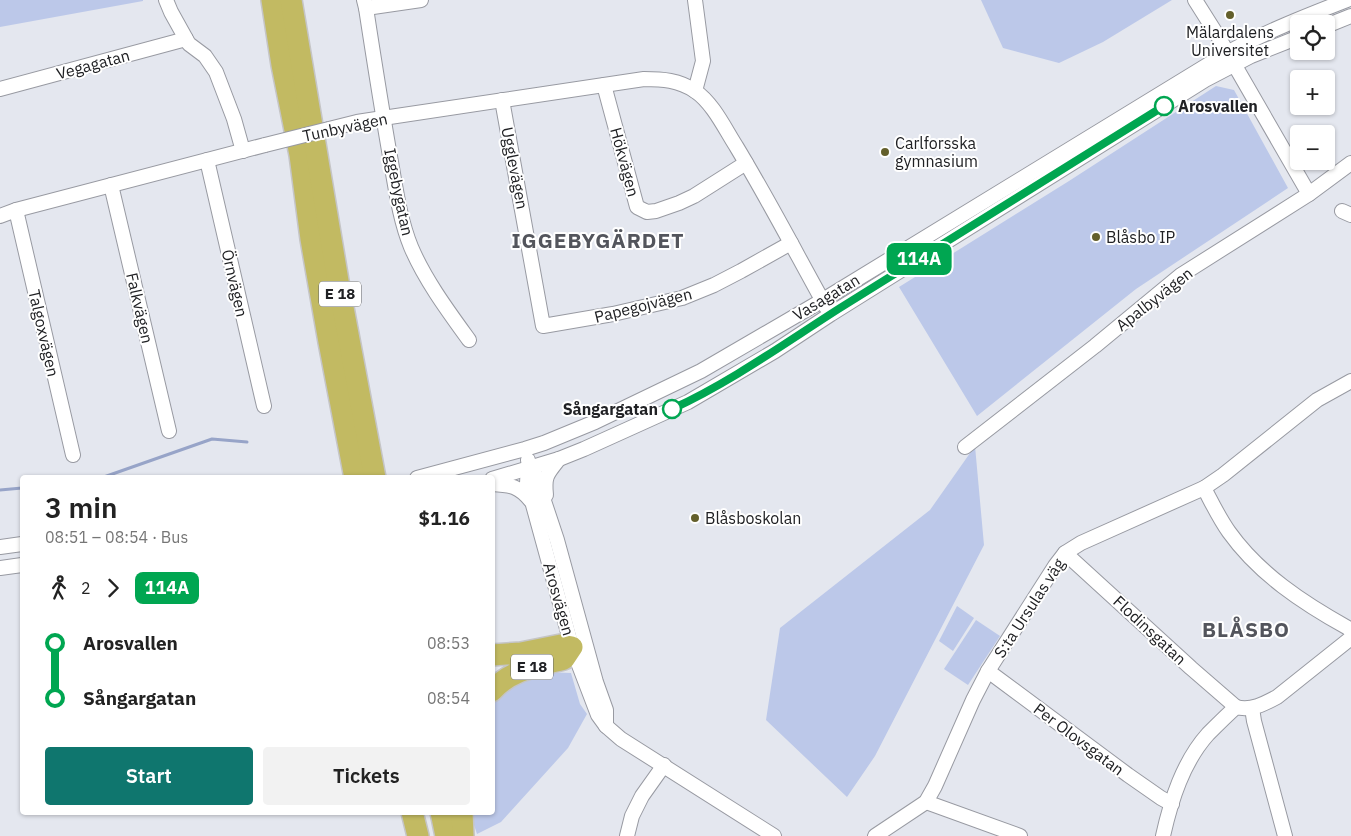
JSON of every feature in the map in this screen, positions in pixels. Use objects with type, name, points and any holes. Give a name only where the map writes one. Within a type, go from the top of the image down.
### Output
[{"type":"highway","name":"E 18","points":[[272,0],[282,65],[300,155],[311,239],[348,445],[344,475]]},
{"type":"highway","name":"E 18","points":[[291,0],[370,475]]},
{"type":"highway","name":"E 18","points":[[348,445],[369,475]]},
{"type":"highway","name":"E 18","points":[[495,655],[521,653],[561,645],[579,645]]},
{"type":"highway","name":"E 18","points":[[495,688],[516,672],[564,659],[579,645]]},
{"type":"highway","points":[[417,815],[439,827]]},
{"type":"street","points":[[166,0],[170,12],[189,44],[205,56],[216,72],[234,119],[243,151]]},
{"type":"street","points":[[365,4],[421,0]]},
{"type":"street","points":[[695,0],[703,61],[695,91],[706,100],[718,117],[831,314]]},
{"type":"street","points":[[1195,0],[1309,194]]},
{"type":"street","name":"Vasagatan","points":[[495,478],[559,459],[688,402],[775,351],[1205,80],[1231,59],[1247,42],[1347,0]]},
{"type":"street","name":"Iggebygatan","points":[[365,4],[399,207],[410,246],[442,301],[469,340]]},
{"type":"street","points":[[1335,22],[1351,16]]},
{"type":"street","name":"Vegagatan","points":[[0,89],[186,39]]},
{"type":"street","name":"Vasagatan","points":[[428,475],[525,449],[595,422],[701,371],[1231,59],[1251,56],[1290,41]]},
{"type":"street","name":"Tunbyvägen","points":[[0,216],[16,210],[357,122],[644,79],[669,80],[695,91]]},
{"type":"street","name":"Hökvägen","points":[[604,85],[637,208],[647,212],[656,211],[679,203],[694,196],[746,163]]},
{"type":"street","name":"Ugglevägen","points":[[502,100],[543,326]]},
{"type":"street","name":"Örnvägen","points":[[207,160],[264,406]]},
{"type":"street","name":"Apalbyvägen","points":[[965,447],[1095,346],[1181,275],[1309,194],[1351,163]]},
{"type":"street","name":"Falkvägen","points":[[111,186],[169,431]]},
{"type":"street","name":"Talgoxvägen","points":[[16,210],[73,455]]},
{"type":"street","name":"Papegojvägen","points":[[543,326],[613,314],[682,298],[714,285],[791,243]]},
{"type":"street","name":"S:ta Ursulas väg","points":[[875,836],[926,802],[935,786],[972,700],[988,671],[1065,553],[1081,543],[1204,488],[1317,400],[1351,381]]},
{"type":"street","name":"Arosvägen","points":[[525,449],[557,540],[579,645]]},
{"type":"street","points":[[547,511],[545,480],[559,459]]},
{"type":"street","name":"Arosvägen","points":[[530,467],[526,483],[579,645],[598,715],[606,726],[621,739],[774,836]]},
{"type":"street","points":[[495,484],[518,488],[532,503]]},
{"type":"street","points":[[1204,488],[1215,510],[1249,556],[1292,594],[1348,628],[1351,632]]},
{"type":"street","points":[[0,547],[20,544]]},
{"type":"street","name":"Flodinsgatan","points":[[1065,553],[1190,668],[1236,707]]},
{"type":"street","points":[[0,568],[20,565]]},
{"type":"street","points":[[1164,836],[1183,772],[1207,735],[1236,707],[1243,709],[1252,708],[1277,697],[1351,638]]},
{"type":"street","name":"Per Olovsgatan","points":[[988,671],[1128,775],[1172,804]]},
{"type":"street","points":[[1252,708],[1285,836]]},
{"type":"street","points":[[628,836],[632,816],[642,796],[664,765]]},
{"type":"street","points":[[926,802],[1020,836]]},
{"type":"shaded area","points":[[0,0],[143,0],[143,1],[0,27]]},
{"type":"shaded area","points":[[981,0],[1172,0],[1103,42],[1059,63],[1003,48]]},
{"type":"shaded area","name":"Blåsbo IP","points":[[1216,86],[1234,90],[1288,188],[1136,289],[977,416],[899,287],[1069,181]]},
{"type":"shaded area","points":[[975,446],[984,545],[875,756],[847,797],[766,720],[780,628],[930,510]]},
{"type":"shaded area","points":[[957,606],[974,618],[953,651],[939,641]]},
{"type":"shaded area","points":[[976,620],[1000,636],[968,685],[944,669]]},
{"type":"shaded area","points":[[546,672],[571,673],[580,704],[587,714],[568,748],[501,822],[477,834],[471,815],[495,815],[495,699],[519,679]]},
{"type":"waterway","points":[[110,475],[212,439],[247,442]]},
{"type":"waterway","points":[[0,490],[20,488]]},
{"type":"bus line","name":"114A","points":[[672,409],[688,402],[775,351],[1164,106]]},
{"type":"place","name":"Mälardalens Universitet","points":[[1230,15]]},
{"type":"place","name":"Arosvallen","points":[[1164,106]]},
{"type":"place","name":"Carlforsska gymnasium","points":[[885,152]]},
{"type":"place","name":"Blåsbo IP","points":[[1096,237]]},
{"type":"place","name":"Sångargatan","points":[[672,409]]},
{"type":"place","name":"Blåsboskolan","points":[[695,518]]},
{"type":"district","name":"IGGEBYGÄRDET","points":[[598,241]]},
{"type":"district","name":"BLÅSBO","points":[[1246,630]]}]
